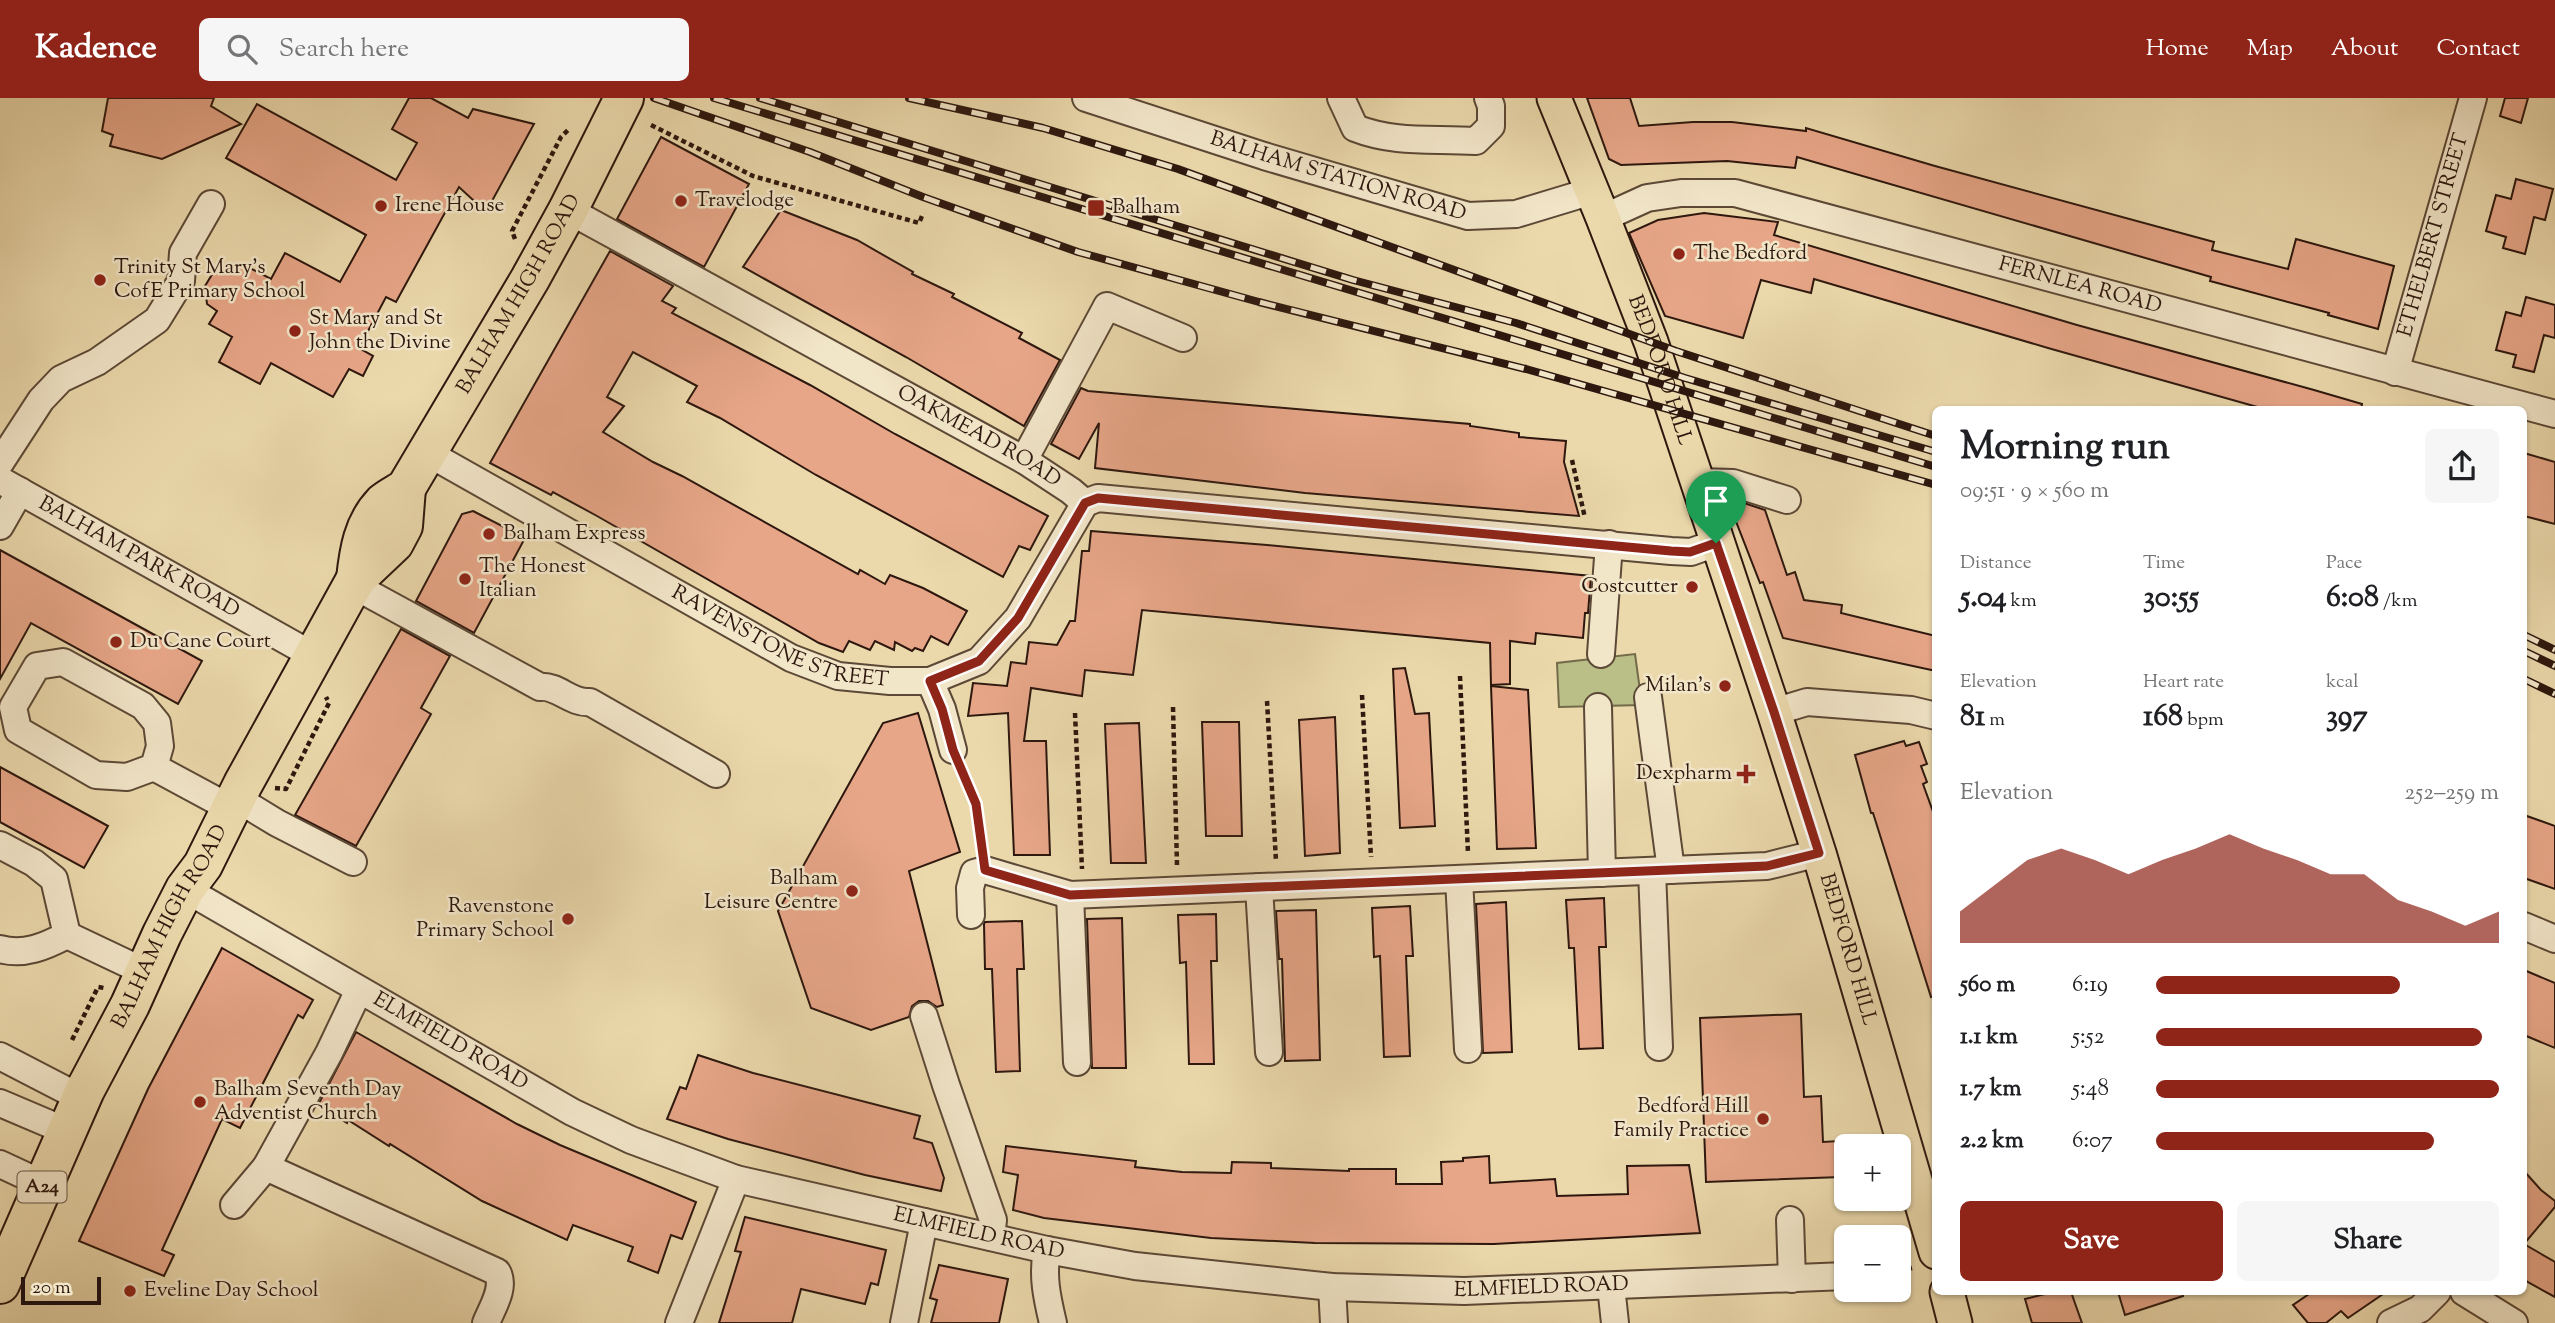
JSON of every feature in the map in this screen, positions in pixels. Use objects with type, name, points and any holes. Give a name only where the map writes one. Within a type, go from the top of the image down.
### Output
[{"type":"highway","name":"BALHAM HIGH ROAD","points":[[0,1284],[74,1115],[162,934],[185,889],[203,865],[233,803],[355,582],[359,555],[369,521],[386,500],[406,488],[568,210],[624,98]]},
{"type":"main road","name":"BEDFORD HILL","points":[[1554,98],[1598,204],[1650,342],[1774,712],[1819,853],[1932,1238]]},
{"type":"main road","points":[[1948,1295],[1955,1323]]},
{"type":"street","name":"BALHAM STATION ROAD","points":[[1086,98],[1119,103],[1264,156],[1468,216],[1516,214],[1598,204]]},
{"type":"street","points":[[1340,98],[1355,128],[1406,141],[1476,141],[1491,126],[1491,106],[1488,98]]},
{"type":"street","name":"ETHELBERT STREET","points":[[2395,372],[2473,98]]},
{"type":"street","name":"FERNLEA ROAD","points":[[1598,204],[1681,193],[1735,193],[2525,406]]},
{"type":"street","points":[[0,463],[41,400],[61,379],[97,362],[157,320],[181,281],[183,253],[211,204]]},
{"type":"street","name":"OAKMEAD ROAD","points":[[568,210],[1024,460],[1085,503]]},
{"type":"street","points":[[1024,460],[1107,306],[1183,338]]},
{"type":"street","name":"FERNLEA ROAD","points":[[2527,407],[2555,414]]},
{"type":"street","name":"RAVENSTONE STREET","points":[[426,452],[791,658],[838,676],[890,681],[930,681],[979,661],[1018,618],[1085,503]]},
{"type":"street","points":[[1696,482],[1732,483],[1787,500]]},
{"type":"street","points":[[0,526],[10,485]]},
{"type":"street","name":"BALHAM PARK ROAD","points":[[10,485],[314,656]]},
{"type":"street","points":[[1085,503],[1098,498],[1690,552],[1716,543]]},
{"type":"street","points":[[1601,654],[1609,544]]},
{"type":"street","points":[[355,582],[540,687],[547,686],[580,703],[590,702],[716,774]]},
{"type":"street","points":[[154,768],[160,746],[157,723],[143,706],[63,662],[37,666],[13,707],[18,730],[96,775],[127,777],[154,768],[277,823],[353,862]]},
{"type":"street","points":[[930,681],[942,709],[953,750]]},
{"type":"street","points":[[1648,697],[1661,871],[1659,1047]]},
{"type":"street","points":[[1774,712],[1807,702],[1910,710],[1932,715]]},
{"type":"street","points":[[1598,707],[1602,873]]},
{"type":"street","points":[[0,845],[34,863],[54,879],[67,934]]},
{"type":"street","points":[[971,915],[970,888],[974,873],[985,870],[1077,894],[1767,866],[1819,853]]},
{"type":"street","points":[[1464,879],[1468,1049]]},
{"type":"street","points":[[1269,887],[1269,1052]]},
{"type":"street","name":"ELMFIELD ROAD","points":[[185,889],[572,1112],[631,1140],[736,1179],[1047,1250],[1135,1266],[1332,1287],[1464,1292],[1834,1277]]},
{"type":"street","points":[[1077,894],[1077,1062]]},
{"type":"street","points":[[2527,927],[2555,939]]},
{"type":"street","points":[[0,949],[14,953],[47,945],[67,934]]},
{"type":"street","points":[[67,934],[145,972]]},
{"type":"street","points":[[234,1205],[266,1167],[329,1053],[359,990]]},
{"type":"street","points":[[924,1016],[993,1220],[991,1237]]},
{"type":"street","points":[[0,1056],[74,1115]]},
{"type":"street","points":[[0,1103],[74,1115]]},
{"type":"street","points":[[0,1164],[43,1184]]},
{"type":"street","points":[[266,1167],[497,1272],[501,1279],[499,1291],[486,1323]]},
{"type":"street","points":[[679,1323],[736,1179]]},
{"type":"street","points":[[1790,1220],[1792,1279]]},
{"type":"street","points":[[904,1323],[924,1223]]},
{"type":"street","points":[[1047,1250],[1044,1265],[1045,1286],[1053,1323]]},
{"type":"street","points":[[1611,1286],[1615,1323]]},
{"type":"street","points":[[1332,1287],[1334,1323]]},
{"type":"street","points":[[2391,1323],[2420,1309],[2434,1295]]},
{"type":"street","points":[[2468,1295],[2514,1323]]},
{"type":"path","points":[[651,125],[753,176],[919,223],[922,216]]},
{"type":"path","points":[[1572,460],[1585,520],[1609,544]]},
{"type":"path","points":[[1461,676],[1464,879]]},
{"type":"path","points":[[1362,695],[1373,883]]},
{"type":"path","points":[[1267,701],[1275,849],[1269,887]]},
{"type":"path","points":[[1173,708],[1178,890]]},
{"type":"path","points":[[1074,713],[1077,894]]},
{"type":"path","points":[[953,750],[976,804],[985,870]]},
{"type":"green space","points":[[1635,654],[1642,705],[1559,707],[1557,663]]},
{"type":"building","points":[[108,98],[214,98],[211,106],[241,124],[162,159],[110,146],[113,135],[102,131]]},
{"type":"building","points":[[409,98],[431,98],[468,118],[473,109],[534,124],[486,212],[459,187],[396,302],[386,297],[359,348],[373,356],[363,376],[349,369],[333,397],[271,363],[260,384],[219,362],[232,337],[209,324],[217,311],[207,304],[205,286],[216,268],[227,264],[242,264],[271,279],[285,253],[340,282],[366,235],[226,158],[257,104],[396,180],[417,143],[392,129]]},
{"type":"building","points":[[1587,98],[1630,98],[1639,126],[1732,122],[1806,131],[1806,128],[2214,242],[2212,250],[2288,269],[2296,239],[2394,266],[2378,329],[2210,281],[2211,277],[1797,157],[1795,168],[1727,161],[1621,165],[1609,159]]},
{"type":"building","points":[[2505,98],[2528,98],[2521,123],[2500,116]]},
{"type":"building","points":[[661,137],[749,184],[704,267],[617,219]]},
{"type":"building","points":[[2516,179],[2553,189],[2545,220],[2534,217],[2525,254],[2503,248],[2506,237],[2486,231],[2496,195],[2511,199]]},
{"type":"building","points":[[781,210],[857,240],[913,272],[912,274],[954,294],[952,297],[1022,333],[1019,338],[1060,360],[1024,426],[743,267]]},
{"type":"building","points":[[1704,213],[1778,222],[1774,235],[2362,406],[2254,406],[1814,279],[1811,293],[1761,280],[1743,338],[1665,316],[1629,233],[1658,220]]},
{"type":"building","points":[[610,251],[673,286],[662,301],[676,308],[672,313],[810,385],[1048,516],[1030,550],[1019,546],[1003,577],[687,402],[697,386],[633,352],[607,397],[624,406],[603,432],[858,574],[860,570],[885,584],[890,575],[923,588],[967,611],[948,645],[931,636],[923,651],[915,648],[912,651],[895,642],[894,650],[875,641],[870,650],[849,641],[843,652],[819,643],[597,516],[490,463]]},
{"type":"building","points":[[2526,297],[2555,305],[2555,338],[2544,335],[2534,372],[2513,367],[2516,355],[2496,350],[2506,312],[2521,316]]},
{"type":"building","points":[[1081,388],[1088,391],[1470,424],[1519,433],[1519,437],[1566,441],[1564,462],[1579,516],[1305,493],[1095,468],[1099,423],[1079,459],[1051,444]]},
{"type":"building","points":[[2527,454],[2555,462],[2555,524],[2527,517]]},
{"type":"building","points":[[1732,499],[1765,510],[1787,575],[1795,572],[1804,600],[1842,605],[1841,613],[1932,635],[1932,670],[1783,638],[1763,582],[1760,583],[1728,501]]},
{"type":"building","points":[[473,511],[525,538],[474,633],[416,601],[462,514]]},
{"type":"building","points":[[1091,531],[1591,576],[1588,613],[1585,613],[1583,638],[1536,633],[1535,644],[1510,641],[1510,684],[1491,685],[1490,643],[1142,610],[1133,675],[1085,670],[1082,696],[1031,688],[1024,741],[1046,741],[1050,855],[1014,855],[1008,713],[968,716],[973,683],[1007,686],[1011,662],[1026,664],[1029,642],[1057,645],[1070,621],[1075,621],[1082,551],[1089,551]]},
{"type":"building","name":"Du Cane Court","points":[[0,550],[202,661],[178,704],[31,623],[0,679]]},
{"type":"building","points":[[401,629],[450,656],[421,708],[431,714],[356,846],[295,815]]},
{"type":"building","points":[[1405,668],[1415,714],[1429,713],[1435,826],[1400,828],[1393,669]]},
{"type":"building","points":[[1491,686],[1528,690],[1536,848],[1497,849]]},
{"type":"building","name":"Balham Leisure Centre","points":[[918,713],[960,852],[909,871],[943,1005],[937,1007],[928,1001],[919,1001],[912,1006],[909,1017],[871,1030],[811,1008],[778,911],[883,723]]},
{"type":"building","points":[[1335,717],[1340,853],[1305,856],[1299,720]]},
{"type":"building","points":[[1202,722],[1239,722],[1242,836],[1206,836]]},
{"type":"building","points":[[1139,723],[1146,863],[1111,863],[1105,724]]},
{"type":"building","points":[[1904,741],[1906,746],[1919,742],[1927,764],[1921,766],[1927,782],[1923,784],[1932,809],[1932,997],[1871,813],[1855,755]]},
{"type":"building","points":[[0,767],[108,826],[84,868],[0,822]]},
{"type":"building","points":[[2527,816],[2555,826],[2555,889],[2527,879]]},
{"type":"building","points":[[1604,898],[1606,947],[1599,947],[1603,1048],[1579,1049],[1574,948],[1569,948],[1566,900]]},
{"type":"building","points":[[1506,902],[1512,1052],[1483,1053],[1476,904]]},
{"type":"building","points":[[1410,906],[1413,956],[1406,956],[1410,1056],[1384,1057],[1380,956],[1374,957],[1372,908]]},
{"type":"building","points":[[1316,910],[1320,1060],[1285,1061],[1282,959],[1279,959],[1276,911]]},
{"type":"building","points":[[1216,914],[1217,961],[1211,961],[1214,1064],[1189,1064],[1186,962],[1180,963],[1178,915]]},
{"type":"building","points":[[1122,918],[1126,1068],[1092,1068],[1087,919]]},
{"type":"building","points":[[1022,921],[1024,969],[1017,969],[1020,1071],[996,1072],[992,969],[985,969],[984,924]]},
{"type":"building","points":[[222,948],[313,1000],[303,1018],[298,1015],[240,1128],[222,1119],[162,1250],[174,1255],[164,1276],[79,1241],[148,1089]]},
{"type":"building","points":[[2527,971],[2555,983],[2555,1048],[2527,1036]]},
{"type":"building","name":"Bedford Hill Family Practice","points":[[1801,1014],[1804,1097],[1821,1096],[1823,1142],[1834,1141],[1834,1177],[1706,1182],[1700,1018]]},
{"type":"building","points":[[356,1032],[517,1124],[696,1202],[682,1239],[671,1235],[658,1273],[628,1261],[633,1247],[573,1225],[567,1240],[482,1201],[390,1144],[389,1146],[318,1105]]},
{"type":"building","points":[[698,1055],[753,1073],[920,1116],[914,1138],[932,1143],[944,1178],[941,1191],[865,1175],[728,1139],[667,1119],[680,1087],[686,1089]]},
{"type":"building","points":[[1006,1146],[1136,1161],[1135,1167],[1182,1172],[1231,1173],[1232,1162],[1271,1163],[1271,1168],[1349,1171],[1396,1169],[1396,1184],[1442,1184],[1441,1162],[1489,1156],[1490,1183],[1555,1179],[1557,1196],[1628,1194],[1627,1166],[1689,1165],[1700,1233],[1494,1244],[1315,1243],[1211,1238],[1044,1218],[1013,1210],[1018,1175],[1003,1172]]},
{"type":"building","points":[[2527,1174],[2555,1201],[2555,1207],[2527,1240]]},
{"type":"building","points":[[745,1217],[886,1250],[878,1285],[871,1283],[865,1304],[801,1289],[792,1323],[719,1323],[741,1252],[735,1251]]},
{"type":"building","points":[[2527,1246],[2555,1262],[2555,1297],[2527,1282]]},
{"type":"building","points":[[939,1265],[1008,1279],[999,1323],[931,1323],[937,1300],[930,1298]]},
{"type":"building","points":[[2041,1295],[2072,1295],[2082,1323],[2032,1323],[2025,1299]]},
{"type":"building","points":[[2119,1295],[2183,1295],[2183,1296],[2125,1315]]},
{"type":"building","points":[[2308,1295],[2382,1295],[2348,1318],[2341,1311],[2326,1323],[2308,1323],[2293,1305]]},
{"type":"railway","points":[[654,98],[810,152],[923,197],[1078,252],[1259,302],[1526,369],[1932,484]]},
{"type":"railway","points":[[714,98],[1932,466]]},
{"type":"railway","points":[[760,98],[1353,280],[1516,323],[1685,378],[1932,451]]},
{"type":"railway","points":[[909,98],[1043,128],[1178,169],[1676,351],[1932,435]]},
{"type":"railway","points":[[2527,636],[2555,650]]},
{"type":"railway","points":[[2527,652],[2555,666]]},
{"type":"railway","points":[[2527,680],[2555,694]]},
{"type":"place","name":"Travelodge","points":[[681,201]]},
{"type":"place","name":"Irene House","points":[[381,206]]},
{"type":"place","name":"Balham","points":[[1096,208]]},
{"type":"place","name":"The Bedford","points":[[1679,254]]},
{"type":"place","name":"Trinity St Mary's CofE Primary School","points":[[100,280]]},
{"type":"place","name":"St Mary and St John the Divine","points":[[295,331]]},
{"type":"place","name":"Balham Express","points":[[489,534]]},
{"type":"place","name":"The Honest Italian","points":[[465,579]]},
{"type":"place","name":"Costcutter","points":[[1692,587]]},
{"type":"place","name":"Du Cane Court","points":[[116,642]]},
{"type":"place","name":"Milan's","points":[[1725,686]]},
{"type":"place","name":"Dexpharm","points":[[1746,774]]},
{"type":"place","name":"Balham Leisure Centre","points":[[852,891]]},
{"type":"place","name":"Ravenstone Primary School","points":[[568,919]]},
{"type":"place","name":"Balham Seventh Day Adventist Church","points":[[200,1102]]},
{"type":"place","name":"Bedford Hill Family Practice","points":[[1763,1119]]},
{"type":"place","name":"Eveline Day School","points":[[130,1291]]},
{"type":"route","points":[[1098,498],[1671,551],[1690,552],[1716,543],[1819,853],[1767,866],[1070,895],[985,870],[976,804],[953,750],[942,709],[930,681],[979,661],[1018,618],[1079,510],[1091,500],[1098,498]]}]
